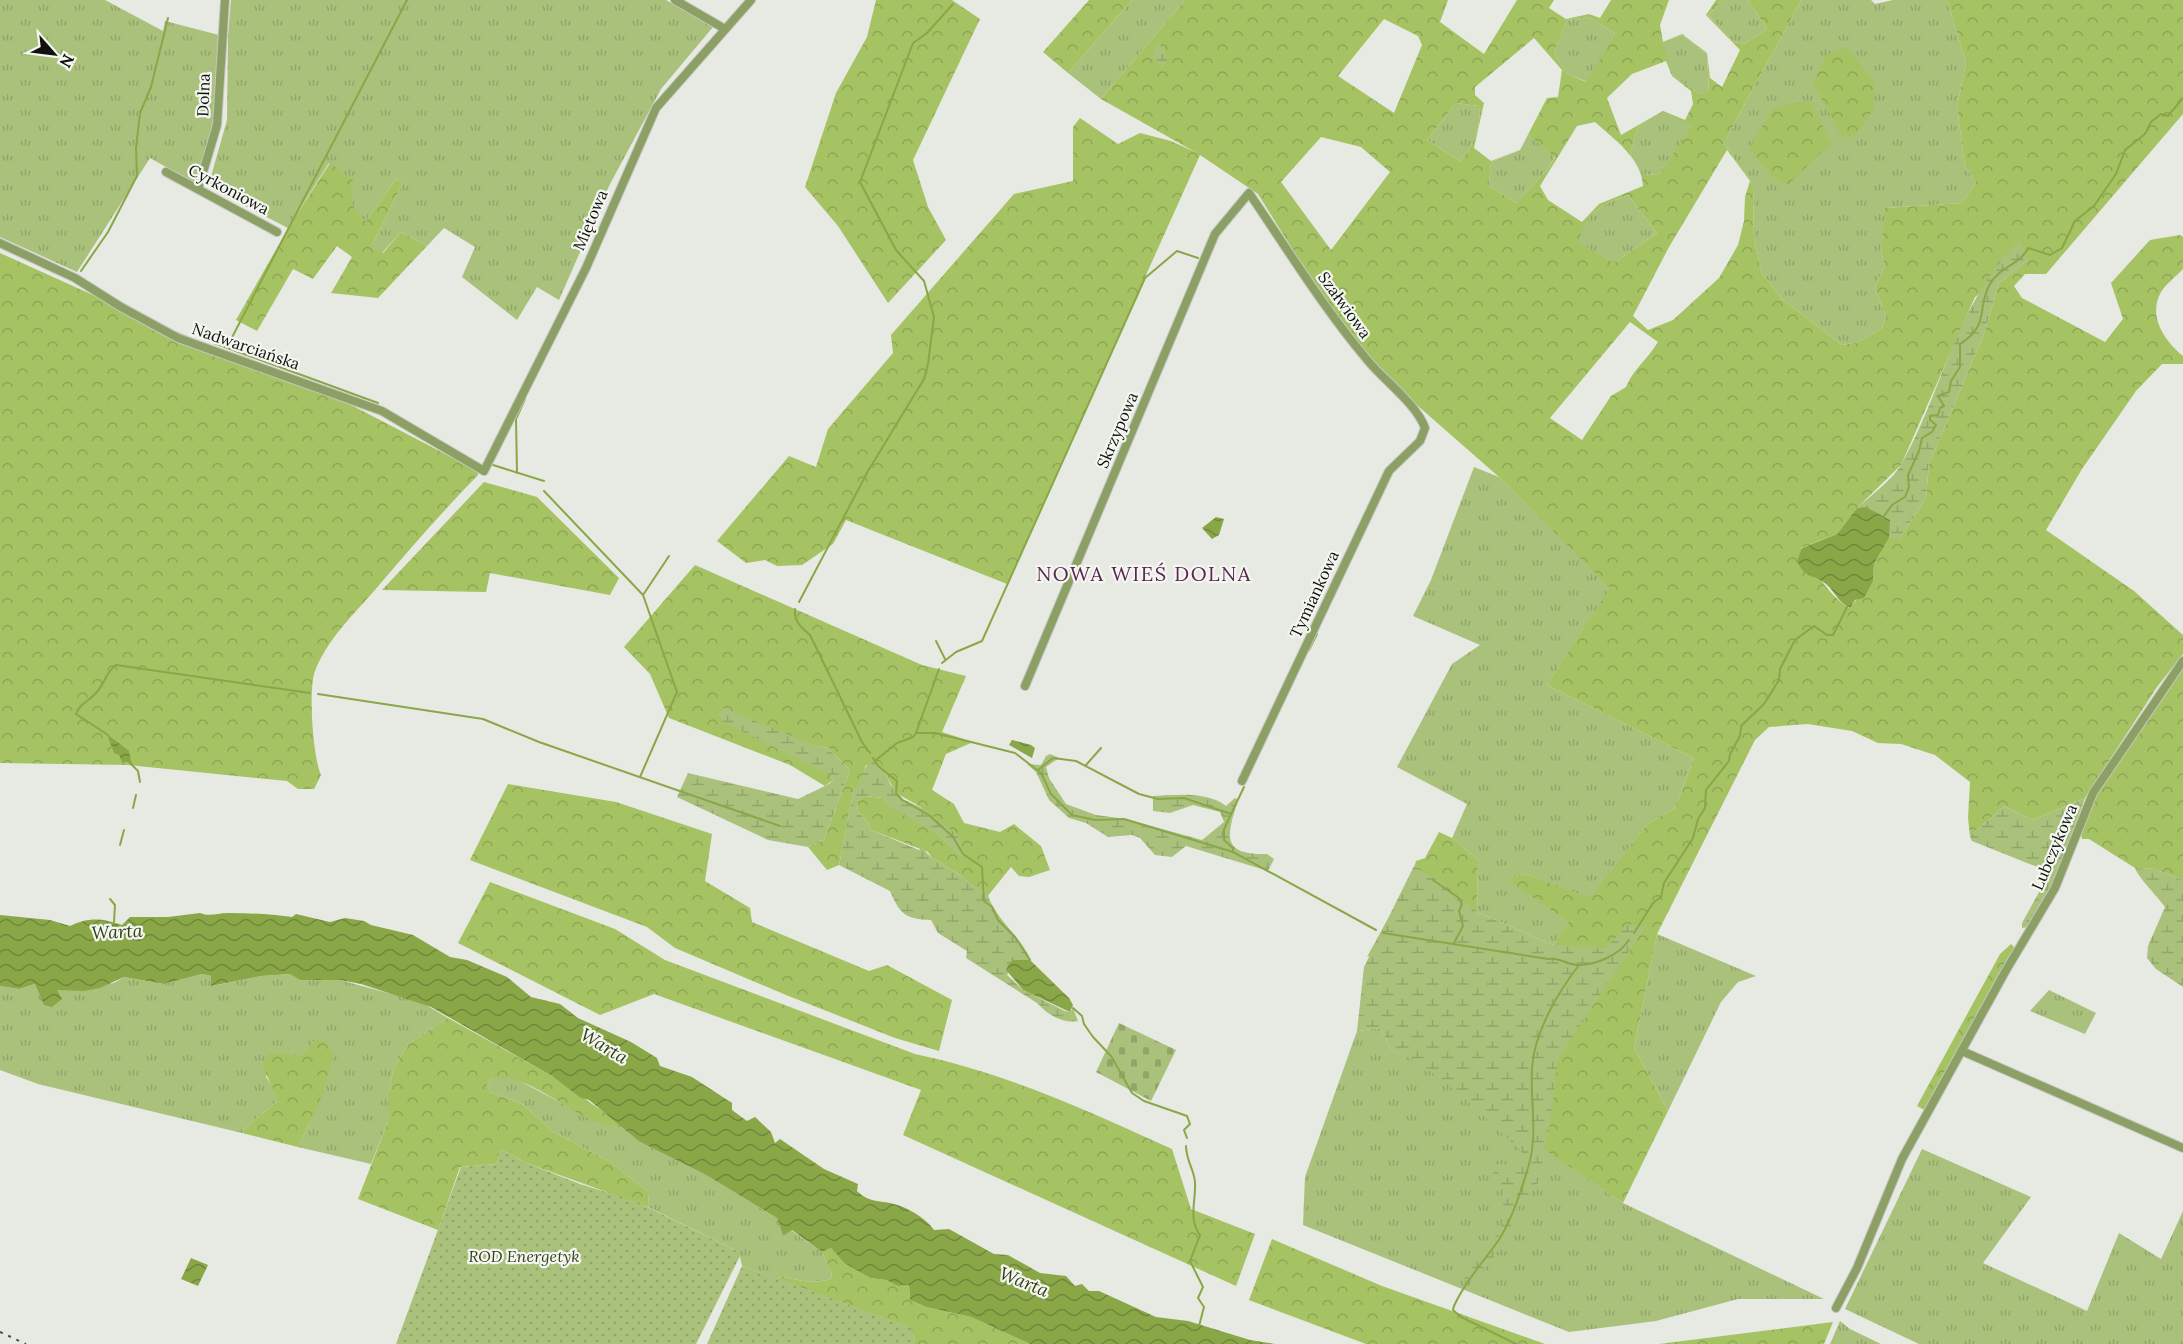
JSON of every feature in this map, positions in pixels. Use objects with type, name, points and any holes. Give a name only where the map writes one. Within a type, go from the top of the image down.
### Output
[{"type":"street","name":"Dolna","points":[[198,189],[217,125],[225,0]]},
{"type":"street","name":"Miętowa","points":[[484,471],[586,268],[656,108],[751,0]]},
{"type":"street","points":[[680,1],[725,29]]},
{"type":"street","name":"Cyrkoniowa","points":[[166,172],[277,232]]},
{"type":"street","name":"Szałwiowa","points":[[1249,193],[1321,301],[1368,361],[1416,412],[1425,428]]},
{"type":"street","name":"Skrzypowa","points":[[1025,686],[1215,234],[1249,193]]},
{"type":"street","name":"Nadwarciańska","points":[[0,243],[75,278],[130,313],[178,338],[382,411],[484,471]]},
{"type":"street","name":"Tymiankowa","points":[[1242,781],[1389,471],[1420,441],[1425,428]]},
{"type":"street","name":"Lubczykowa","points":[[1836,1308],[1857,1268],[1902,1160],[2055,888],[2093,793],[2183,661]]},
{"type":"street","points":[[1962,1051],[2183,1149]]},
{"type":"green space","points":[[0,0],[105,0],[163,31],[165,21],[219,35],[217,116],[196,184],[150,158],[77,272],[0,237]]},
{"type":"green space","points":[[231,0],[666,0],[713,27],[661,89],[609,186],[559,300],[537,287],[517,320],[462,277],[475,247],[444,228],[427,246],[401,232],[382,253],[371,247],[403,183],[396,179],[366,221],[356,214],[329,163],[288,228],[210,188],[210,180],[227,120]]},
{"type":"green space","points":[[876,0],[952,0],[980,19],[913,160],[928,207],[946,240],[888,303],[838,226],[805,187],[836,93],[867,37]]},
{"type":"green space","points":[[1089,0],[1132,0],[1068,73],[1043,52]]},
{"type":"green space","points":[[1132,0],[1185,0],[1101,99],[1068,73]]},
{"type":"green space","points":[[1185,0],[1448,0],[1440,22],[1484,54],[1517,0],[1554,0],[1549,8],[1566,19],[1589,14],[1600,18],[1611,0],[1669,0],[1660,25],[1663,42],[1682,34],[1707,53],[1710,78],[1722,87],[1740,50],[1706,15],[1716,0],[1722,0],[1708,15],[1734,42],[1744,44],[1767,29],[1748,0],[1801,0],[1724,144],[1753,185],[1754,239],[1762,273],[1782,299],[1842,345],[1858,342],[1882,328],[1886,317],[1875,287],[1885,266],[1881,252],[1885,208],[1962,203],[1976,182],[1965,166],[1957,107],[1966,63],[1947,0],[2183,0],[2183,114],[2046,274],[2025,274],[2014,286],[2022,298],[2105,342],[2123,319],[2111,283],[2150,240],[2180,235],[2183,237],[2183,269],[2160,294],[2156,312],[2165,337],[2183,356],[2183,364],[2162,364],[2136,391],[2082,469],[2046,530],[2134,591],[2183,635],[2183,654],[2157,687],[2085,798],[2032,820],[2004,806],[1970,836],[1968,818],[1970,782],[1935,755],[1901,744],[1878,743],[1852,731],[1808,724],[1769,727],[1755,740],[1657,934],[1634,1048],[1668,1111],[1623,1203],[1455,1089],[1569,922],[1505,879],[1527,874],[1590,898],[1647,824],[1675,808],[1694,758],[1547,685],[1610,588],[1499,477],[1386,378],[1319,292],[1258,194],[1200,155],[1007,584],[846,520],[833,544],[802,565],[777,566],[765,560],[746,563],[717,541],[789,456],[816,467],[828,429],[893,353],[891,335],[1014,194],[1073,181],[1073,127],[1080,118],[1118,144],[1140,133],[1171,141],[1195,152],[1101,99]],"holes":[[[1588,17],[1615,33],[1586,82],[1566,73],[1554,53],[1567,20]],[[1384,19],[1418,36],[1422,45],[1394,113],[1338,76]],[[1682,35],[1707,54],[1709,91],[1700,94],[1673,76],[1663,43]],[[1534,38],[1562,70],[1558,97],[1547,98],[1520,150],[1491,161],[1474,148],[1484,103],[1475,95],[1475,87]],[[1666,61],[1672,76],[1691,91],[1693,104],[1685,120],[1663,111],[1621,135],[1607,98],[1632,74]],[[1456,103],[1479,106],[1479,121],[1470,149],[1460,161],[1427,140]],[[1663,112],[1692,126],[1659,174],[1642,175],[1638,168],[1643,186],[1599,204],[1582,222],[1548,200],[1540,186],[1577,126],[1595,122],[1626,150],[1637,166],[1630,153],[1638,127]],[[1528,135],[1555,157],[1547,170],[1516,203],[1489,186],[1491,162],[1520,150]],[[1321,137],[1361,147],[1390,172],[1331,250],[1281,182]],[[1727,150],[1750,181],[1745,197],[1744,221],[1738,245],[1719,278],[1673,320],[1648,330],[1633,316],[1669,247]],[[1628,195],[1657,233],[1614,263],[1578,242],[1590,216],[1601,207]],[[2029,259],[1999,283],[1984,334],[1929,464],[1926,498],[1900,538],[1889,538],[1874,564],[1873,581],[1849,608],[1828,589],[1801,548],[1837,534],[1857,508],[1901,465],[1975,297]],[[1630,322],[1658,342],[1633,374],[1626,387],[1611,396],[1582,440],[1550,418]]]},
{"type":"green space","points":[[1722,0],[1748,0],[1767,29],[1744,44],[1734,42],[1708,15]]},
{"type":"green space","points":[[1801,0],[1871,0],[1875,4],[1893,0],[1947,0],[1966,63],[1957,107],[1965,166],[1976,182],[1962,203],[1886,208],[1881,252],[1885,266],[1875,287],[1886,317],[1882,328],[1858,342],[1842,345],[1782,299],[1762,273],[1754,239],[1753,185],[1724,144]]},
{"type":"green space","points":[[1588,17],[1615,33],[1587,82],[1566,73],[1554,53],[1567,20]]},
{"type":"green space","points":[[1682,35],[1707,54],[1709,92],[1700,94],[1673,76],[1662,43]]},
{"type":"green space","points":[[1157,44],[1164,47],[1167,60],[1163,68],[1153,58]]},
{"type":"green space","points":[[1846,47],[1874,81],[1875,107],[1856,135],[1842,137],[1813,83],[1826,55]]},
{"type":"green space","points":[[1810,100],[1831,143],[1788,185],[1772,177],[1749,148],[1773,108]]},
{"type":"green space","points":[[1456,103],[1479,106],[1476,135],[1470,149],[1460,161],[1427,140]]},
{"type":"green space","points":[[1663,111],[1693,126],[1659,174],[1642,175],[1630,153],[1638,127]]},
{"type":"green space","points":[[1528,135],[1555,156],[1547,170],[1516,203],[1489,186],[1491,162],[1520,150]]},
{"type":"green space","points":[[330,163],[354,181],[352,203],[366,221],[396,179],[403,183],[371,247],[383,253],[401,232],[427,246],[378,298],[331,293],[352,257],[337,246],[313,279],[293,269],[257,331],[236,320],[290,225]]},
{"type":"green space","points":[[1628,195],[1657,233],[1614,263],[1577,242],[1590,216],[1595,211]]},
{"type":"green space","points":[[2019,241],[2029,259],[1999,283],[1984,334],[1929,464],[1926,498],[1900,538],[1889,538],[1889,520],[1865,508],[1857,508],[1887,481],[1902,463],[1980,291]]},
{"type":"green space","points":[[0,253],[135,314],[353,406],[478,471],[478,475],[341,628],[320,660],[315,671],[312,692],[314,739],[321,775],[314,789],[298,789],[287,781],[128,765],[0,763]]},
{"type":"green space","points":[[1474,467],[1499,477],[1611,588],[1547,685],[1694,758],[1675,808],[1647,824],[1590,899],[1527,874],[1506,879],[1570,922],[1553,945],[1477,912],[1478,860],[1452,838],[1467,804],[1397,767],[1452,664],[1480,645],[1413,616],[1431,580]]},
{"type":"green space","points":[[484,482],[537,497],[619,578],[610,595],[490,573],[486,592],[382,590]]},
{"type":"green space","points":[[695,565],[922,665],[966,676],[942,732],[973,742],[946,754],[932,790],[954,804],[964,823],[1000,832],[1014,824],[1041,846],[1050,870],[1029,877],[1019,876],[1011,867],[987,897],[956,872],[932,858],[928,852],[871,830],[868,822],[858,812],[857,802],[864,796],[883,798],[940,836],[962,857],[927,812],[897,792],[886,773],[866,765],[859,785],[853,793],[839,865],[827,870],[808,847],[824,840],[850,770],[828,748],[816,746],[833,780],[825,786],[790,765],[669,718],[650,674],[624,647]]},
{"type":"green space","points":[[2183,669],[2183,880],[2154,869],[2135,868],[2089,839],[2082,839],[2081,835],[2095,795],[2155,705]]},
{"type":"green space","points":[[724,708],[816,746],[828,748],[850,770],[824,840],[808,847],[768,840],[677,797],[688,773],[798,799],[833,780],[829,774],[723,722],[718,713]]},
{"type":"green space","points":[[1050,754],[1059,758],[1046,767],[1049,778],[1066,804],[1096,815],[1126,819],[1202,840],[1224,822],[1220,812],[1193,805],[1170,813],[1153,811],[1153,796],[1201,796],[1226,806],[1235,798],[1238,800],[1231,824],[1231,841],[1234,847],[1241,851],[1267,854],[1274,859],[1268,871],[1186,846],[1172,857],[1155,855],[1140,838],[1132,835],[1108,837],[1086,823],[1069,818],[1049,800],[1036,772],[1027,764],[1041,765],[1046,756]]},
{"type":"green space","points":[[871,761],[886,773],[890,784],[903,799],[924,809],[958,836],[964,854],[962,857],[940,836],[887,805],[883,798],[864,796],[857,802],[858,812],[868,822],[871,830],[919,850],[922,848],[932,858],[956,872],[976,888],[985,884],[993,906],[1031,960],[1015,960],[1007,975],[1023,990],[1065,1011],[1070,1012],[1073,1008],[1078,1021],[1061,1020],[1045,1011],[1037,1003],[966,958],[967,951],[938,933],[931,920],[904,914],[890,891],[839,865],[853,793]]},
{"type":"green space","points":[[508,784],[616,802],[712,834],[705,881],[750,908],[752,922],[869,971],[887,965],[952,1000],[939,1051],[895,1038],[786,995],[675,948],[647,927],[470,860]]},
{"type":"green space","points":[[2085,798],[2052,888],[2028,927],[2022,928],[2022,923],[2050,872],[1972,841],[1970,836],[2004,806],[2032,820]]},
{"type":"green space","points":[[1439,832],[1452,838],[1478,860],[1477,912],[1367,957],[1412,875],[1416,861],[1425,858]]},
{"type":"green space","points":[[1414,866],[1448,887],[1477,912],[1553,945],[1606,948],[1628,924],[1645,927],[1558,1059],[1550,1123],[1538,1183],[1516,1210],[1507,1239],[1481,1273],[1466,1284],[1464,1274],[1502,1229],[1504,1189],[1495,1184],[1493,1173],[1498,1164],[1518,1165],[1522,1152],[1444,1082],[1410,1058],[1391,1049],[1381,1028],[1357,1031],[1364,967]]},
{"type":"green space","points":[[2135,868],[2154,869],[2183,880],[2183,987],[2156,969],[2147,958],[2148,946],[2165,907]]},
{"type":"green space","points":[[490,882],[615,929],[665,960],[915,1054],[1014,1082],[1078,1107],[1172,1149],[1191,1209],[1255,1234],[1236,1286],[903,1135],[921,1090],[654,994],[600,1015],[458,943]]},
{"type":"green space","points":[[1657,934],[1756,976],[1738,982],[1721,1002],[1668,1111],[1634,1048]]},
{"type":"green space","points":[[2011,944],[2015,948],[1926,1111],[1917,1106],[2000,954]]},
{"type":"green space","points":[[202,974],[211,976],[212,986],[261,976],[291,974],[300,980],[340,980],[421,1002],[448,1018],[408,1044],[394,1068],[389,1091],[389,1119],[371,1164],[298,1147],[310,1121],[314,1041],[301,1057],[270,1052],[266,1077],[276,1091],[278,1100],[242,1133],[38,1084],[0,1070],[0,986],[19,989],[35,984],[57,990],[114,983],[124,977],[164,984]]},
{"type":"green space","points":[[2049,990],[2096,1013],[2085,1034],[2030,1011]]},
{"type":"green space","points":[[448,1018],[552,1076],[628,1129],[584,1117],[544,1093],[516,1080],[491,1079],[487,1085],[490,1092],[522,1104],[552,1131],[610,1162],[649,1192],[648,1207],[529,1164],[500,1149],[497,1164],[460,1167],[438,1230],[358,1199],[389,1119],[389,1091],[394,1068],[408,1044]]},
{"type":"green space","points":[[1119,1023],[1176,1050],[1151,1101],[1096,1072]]},
{"type":"green space","points":[[1381,1028],[1391,1049],[1417,1061],[1623,1203],[1824,1299],[1738,1299],[1656,1321],[1569,1332],[1303,1225],[1305,1177],[1357,1031]]},
{"type":"green space","points":[[314,1041],[327,1042],[333,1056],[324,1091],[298,1147],[242,1133],[278,1100],[262,1065],[270,1052],[301,1056]]},
{"type":"green space","points":[[501,1075],[520,1081],[597,1122],[628,1129],[640,1142],[706,1175],[777,1218],[783,1236],[791,1230],[822,1252],[832,1274],[831,1279],[806,1281],[782,1276],[777,1279],[742,1266],[739,1252],[648,1207],[649,1192],[610,1162],[552,1131],[522,1104],[490,1092],[487,1085],[491,1079]]},
{"type":"green space","name":"ROD Energetyk","points":[[500,1149],[529,1164],[580,1184],[635,1201],[739,1252],[741,1254],[696,1344],[396,1344],[461,1167],[497,1164]]},
{"type":"green space","points":[[1922,1149],[2031,1197],[1983,1263],[2087,1311],[2119,1233],[2161,1259],[2183,1211],[2183,1344],[1919,1344],[1845,1309]]},
{"type":"green space","points":[[1272,1239],[1382,1286],[1545,1344],[1366,1344],[1249,1300]]},
{"type":"green space","points":[[831,1248],[844,1263],[870,1278],[886,1280],[898,1286],[909,1285],[910,1300],[926,1307],[971,1317],[1030,1344],[913,1344],[915,1338],[909,1327],[777,1279],[782,1276],[806,1281],[831,1279],[832,1274],[822,1252]]},
{"type":"green space","points":[[742,1266],[910,1327],[915,1338],[913,1344],[707,1344]]},
{"type":"green space","points":[[1840,1321],[1850,1329],[1881,1344],[1830,1344]]},
{"type":"green space","points":[[1833,1322],[1824,1344],[1659,1344]]},
{"type":"water","points":[[1866,507],[1890,520],[1889,538],[1874,564],[1873,581],[1864,598],[1855,600],[1850,608],[1842,603],[1826,584],[1807,574],[1797,561],[1802,548],[1837,534],[1857,508]]},
{"type":"water","points":[[1216,517],[1224,519],[1219,535],[1212,539],[1202,528]]},
{"type":"water","points":[[107,734],[129,751],[131,762],[122,762],[119,755],[114,753]]},
{"type":"water","points":[[1012,740],[1035,748],[1032,758],[1009,745]]},
{"type":"water","name":"Warta","points":[[200,913],[210,915],[252,913],[292,917],[296,914],[330,922],[345,918],[413,935],[450,957],[467,960],[507,977],[531,997],[560,1004],[578,1018],[631,1042],[657,1058],[660,1066],[692,1077],[732,1103],[732,1110],[747,1121],[755,1117],[771,1132],[775,1143],[780,1139],[824,1169],[858,1184],[857,1191],[866,1198],[905,1208],[922,1218],[934,1230],[949,1229],[994,1254],[1008,1255],[1040,1273],[1066,1276],[1075,1286],[1082,1284],[1089,1291],[1099,1291],[1156,1317],[1188,1321],[1250,1340],[1275,1344],[1030,1344],[971,1317],[926,1307],[910,1300],[909,1285],[898,1286],[886,1280],[870,1278],[844,1263],[831,1248],[822,1252],[792,1230],[783,1236],[777,1218],[706,1175],[640,1142],[589,1100],[581,1098],[552,1076],[431,1007],[361,984],[340,980],[300,980],[290,974],[261,976],[211,986],[211,976],[202,974],[164,984],[124,977],[100,988],[84,991],[57,990],[62,999],[52,1007],[44,1005],[35,984],[19,989],[0,986],[0,915],[50,920],[70,926],[83,921],[96,920],[122,925],[130,917],[168,917]]},
{"type":"water","points":[[1030,960],[1069,998],[1073,1005],[1070,1012],[1023,990],[1006,970],[1010,962]]},
{"type":"water","points":[[191,1258],[208,1265],[198,1286],[181,1279]]},
{"type":"waterway","points":[[227,347],[407,0]]},
{"type":"waterway","points":[[799,602],[868,471],[924,379],[928,364],[934,317],[924,281],[896,250],[860,182],[913,43],[927,33],[953,4]]},
{"type":"waterway","points":[[81,271],[108,232],[137,176],[136,148],[140,113],[151,87],[168,18]]},
{"type":"waterway","points":[[1882,519],[1892,505],[1905,497],[1909,487],[1908,475],[1922,438],[1932,432],[1936,425],[1930,420],[1930,416],[1938,415],[1940,408],[1944,406],[1938,396],[1949,392],[1951,381],[1960,367],[1960,344],[1976,330],[1986,293],[1994,278],[2020,258],[2028,248],[2050,255],[2062,248],[2075,221],[2094,206],[2116,174],[2125,150],[2145,134],[2151,122],[2161,114],[2168,116],[2183,98]]},
{"type":"waterway","points":[[942,663],[956,652],[982,641],[1145,278],[1177,251],[1198,258]]},
{"type":"waterway","points":[[214,343],[378,403]]},
{"type":"waterway","points":[[517,473],[516,419],[525,399]]},
{"type":"waterway","points":[[493,465],[544,481]]},
{"type":"waterway","points":[[544,491],[643,595],[677,692],[640,777]]},
{"type":"waterway","points":[[643,595],[669,556]]},
{"type":"waterway","points":[[1634,933],[1653,903],[1661,897],[1664,883],[1693,838],[1698,819],[1705,808],[1706,790],[1729,761],[1730,754],[1740,736],[1741,726],[1764,704],[1779,680],[1780,669],[1795,640],[1814,626],[1827,635],[1833,635],[1848,605]]},
{"type":"waterway","points":[[795,609],[797,621],[810,635],[862,742],[870,753]]},
{"type":"waterway","points":[[1309,650],[1317,634]]},
{"type":"waterway","points":[[936,641],[945,659]]},
{"type":"waterway","points":[[108,735],[76,714],[82,705],[99,690],[116,665],[310,693]]},
{"type":"waterway","points":[[916,733],[939,669]]},
{"type":"waterway","points":[[318,694],[483,719],[539,742],[780,826]]},
{"type":"waterway","points":[[876,760],[897,743],[913,737],[916,733],[935,733],[1015,753],[1041,773],[1051,794],[1072,815],[1095,820],[1124,819],[1233,852],[1376,930]]},
{"type":"waterway","points":[[1086,765],[1101,748]]},
{"type":"waterway","points":[[873,758],[878,766],[897,781],[896,793],[902,800],[929,815],[953,837],[963,854],[982,867],[984,901],[992,907],[998,920],[1015,937],[1030,960]]},
{"type":"waterway","points":[[1038,770],[1053,758],[1076,761],[1139,794],[1158,799],[1184,798],[1231,814]]},
{"type":"waterway","points":[[128,761],[138,771],[140,782]]},
{"type":"waterway","points":[[1233,852],[1233,848],[1224,840],[1224,829],[1244,787]]},
{"type":"waterway","points":[[133,808],[136,795]]},
{"type":"waterway","points":[[120,845],[124,830]]},
{"type":"waterway","points":[[1433,880],[1459,898],[1462,904],[1459,911],[1463,926],[1454,943]]},
{"type":"waterway","name":"Warta","points":[[110,899],[115,905],[114,922]]},
{"type":"waterway","points":[[1383,933],[1557,959],[1576,965],[1594,963],[1607,958],[1620,950],[1629,940]]},
{"type":"waterway","points":[[1516,1344],[1461,1317],[1453,1310],[1463,1289],[1503,1233],[1516,1204],[1532,1152],[1532,1068],[1537,1041],[1555,1000],[1579,965]]},
{"type":"waterway","points":[[1073,1008],[1082,1016],[1084,1024],[1093,1037],[1111,1056],[1132,1093],[1144,1101],[1187,1116],[1190,1124],[1184,1130],[1187,1138]]},
{"type":"waterway","points":[[1186,1146],[1195,1179],[1194,1223],[1200,1235],[1190,1261],[1203,1287],[1198,1298],[1204,1307],[1199,1326]]},
{"type":"railway","points":[[0,1332],[26,1344]]},
{"type":"district","name":"NOWA WIEŚ DOLNA","points":[[1144,574]]}]
